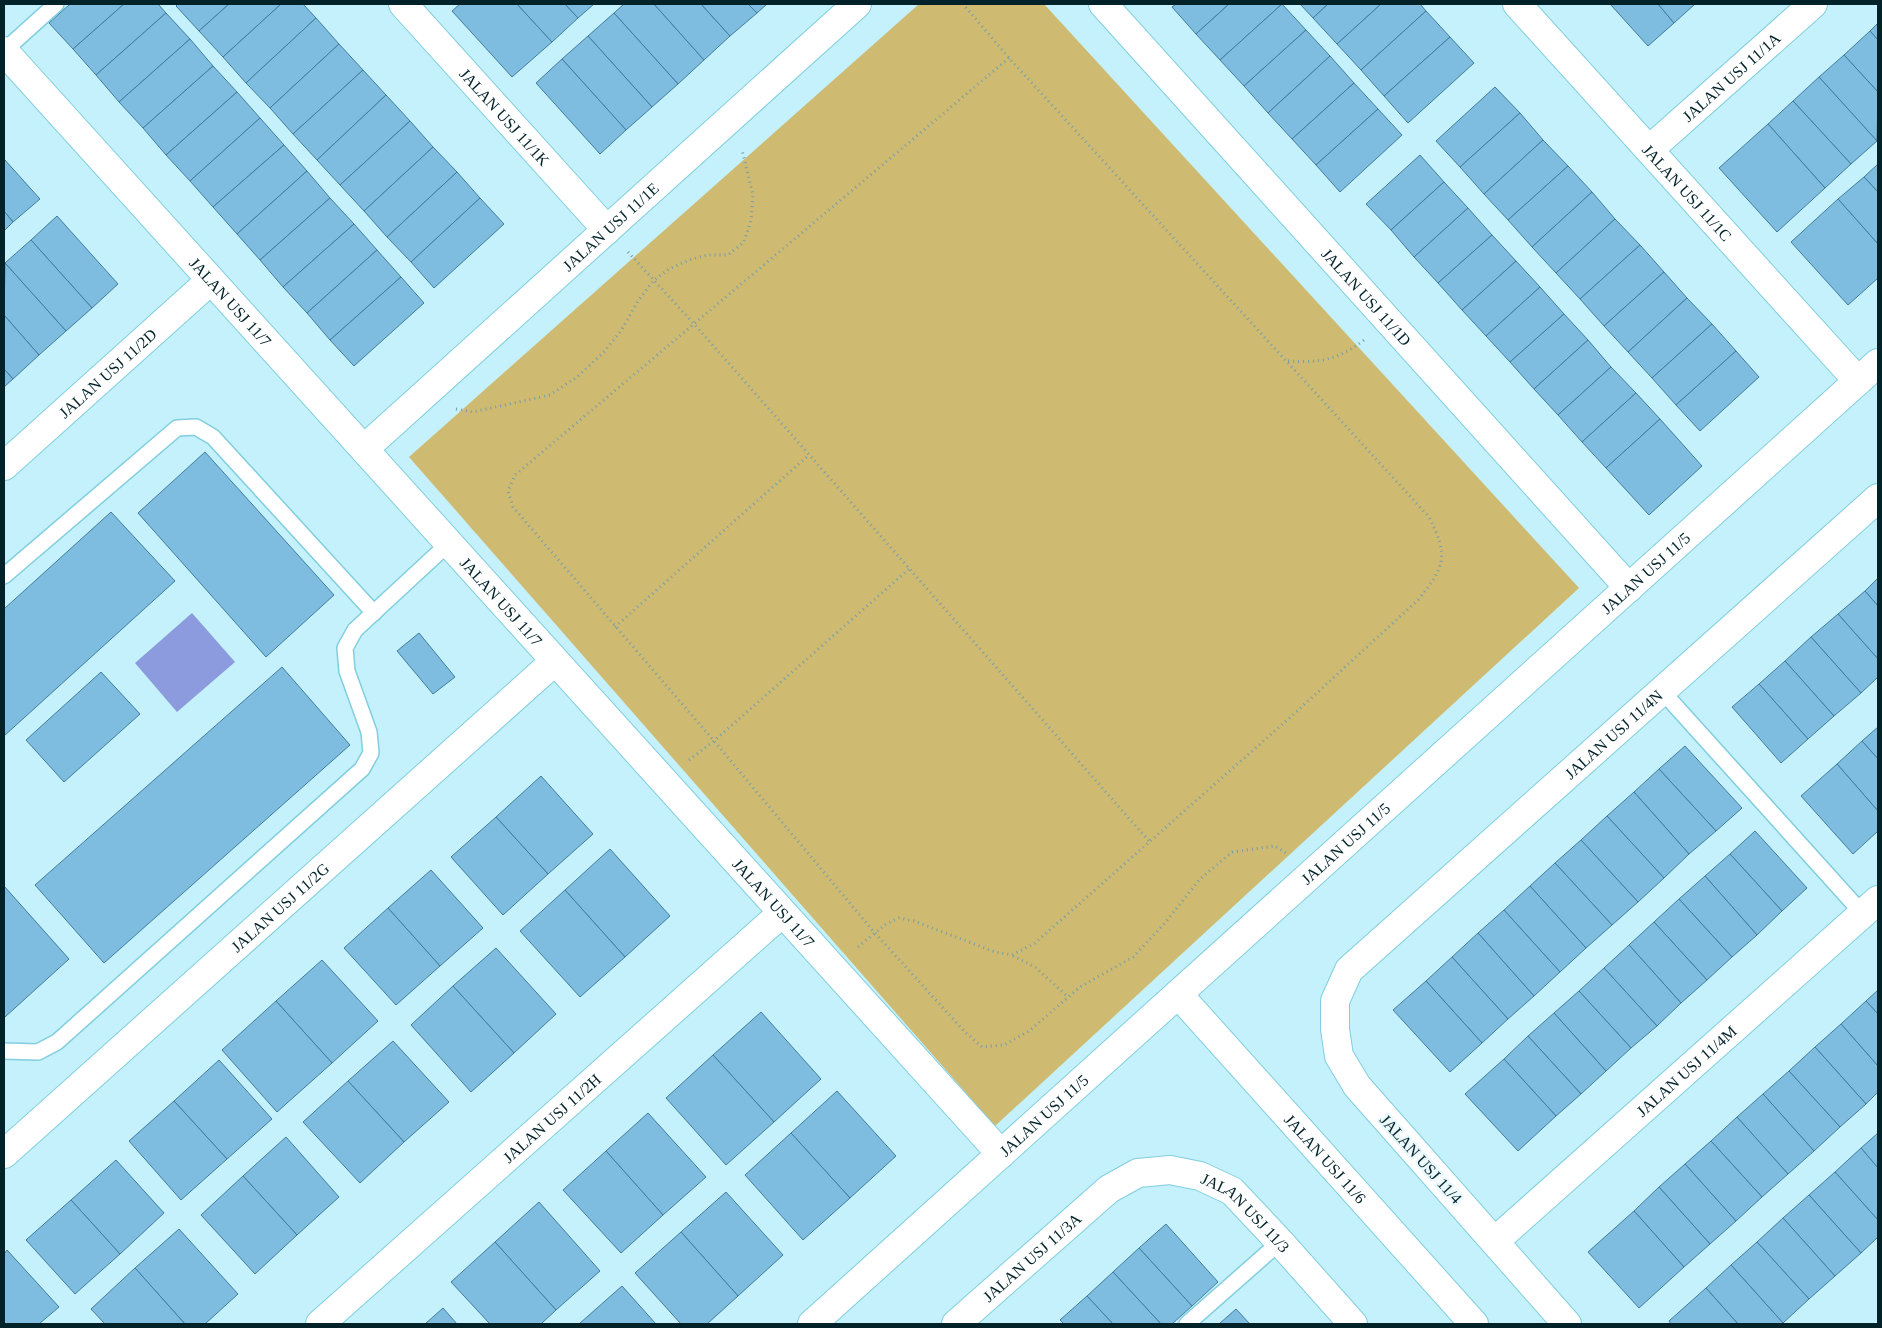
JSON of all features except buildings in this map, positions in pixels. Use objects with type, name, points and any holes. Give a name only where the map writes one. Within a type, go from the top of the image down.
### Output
[{"type":"street","name":"JALAN USJ 11/1K","points":[[403,4],[607,230]]},
{"type":"street","name":"JALAN USJ 11/1E","points":[[364,449],[857,4]]},
{"type":"street","name":"JALAN USJ 11/1D","points":[[1103,4],[1629,588]]},
{"type":"street","name":"JALAN USJ 11/1C","points":[[1517,4],[1858,381]]},
{"type":"street","name":"JALAN USJ 11/1A","points":[[1649,150],[1813,4]]},
{"type":"street","name":"JALAN USJ 11/7","points":[[4,51],[1001,1154]]},
{"type":"street","name":"JALAN USJ 11/2D","points":[[4,466],[211,280]]},
{"type":"street","name":"JALAN USJ 11/5","points":[[812,1324],[1878,363]]},
{"type":"street","name":"JALAN USJ 11/4N","points":[[1348,970],[1878,498]]},
{"type":"street","name":"JALAN USJ 11/2G","points":[[4,1154],[555,661]]},
{"type":"street","name":"JALAN USJ 11/4M","points":[[1495,1241],[1870,907]]},
{"type":"street","name":"JALAN USJ 11/2H","points":[[320,1324],[782,912]]},
{"type":"street","name":"JALAN USJ 11/4","points":[[1348,970],[1335,1000],[1335,1029],[1339,1056],[1357,1086],[1568,1324]]},
{"type":"street","name":"JALAN USJ 11/6","points":[[1178,994],[1474,1324]]},
{"type":"street","name":"JALAN USJ 11/3","points":[[1108,1189],[1138,1173],[1170,1170],[1200,1176],[1232,1191],[1353,1324]]},
{"type":"street","name":"JALAN USJ 11/3A","points":[[956,1324],[1108,1189]]},
{"type":"lane","points":[[4,51],[56,4]]},
{"type":"lane","points":[[4,576],[176,428],[196,427],[213,437],[374,613]]},
{"type":"lane","points":[[4,1051],[38,1052],[56,1042],[362,769],[371,753],[368,732],[347,671],[345,648],[354,630],[449,543]]},
{"type":"lane","points":[[1662,691],[1870,907]]},
{"type":"lane","points":[[1187,1324],[1280,1242]]},
{"type":"path","points":[[963,4],[1010,58],[1430,517],[1439,537],[1443,560],[1431,584],[1418,600],[1294,714],[1035,943],[1012,956]]},
{"type":"path","points":[[1010,58],[516,475],[508,490],[513,507],[714,741],[874,932],[964,1032],[982,1047],[1004,1045],[1021,1036],[1080,987],[1133,957],[1165,923],[1199,880],[1232,852],[1274,846],[1290,855]]},
{"type":"path","points":[[418,400],[473,412],[550,395],[577,377],[604,352],[621,331],[638,301],[654,280],[669,269],[689,260],[707,255],[728,255],[744,242],[751,220],[753,195],[734,115]]},
{"type":"path","points":[[607,230],[695,325],[1149,841]]},
{"type":"path","points":[[1287,361],[1313,362],[1348,352],[1389,321]]},
{"type":"path","points":[[615,626],[810,455]]},
{"type":"path","points":[[662,780],[714,741],[909,569]]},
{"type":"path","points":[[833,969],[874,932],[899,918],[914,921],[994,952],[1012,956],[1035,967],[1068,997]]},
{"type":"shaded area","points":[[919,4],[1044,4],[1579,588],[995,1126],[409,457]]},
{"type":"water","points":[[192,613],[235,662],[177,712],[135,663]]}]
